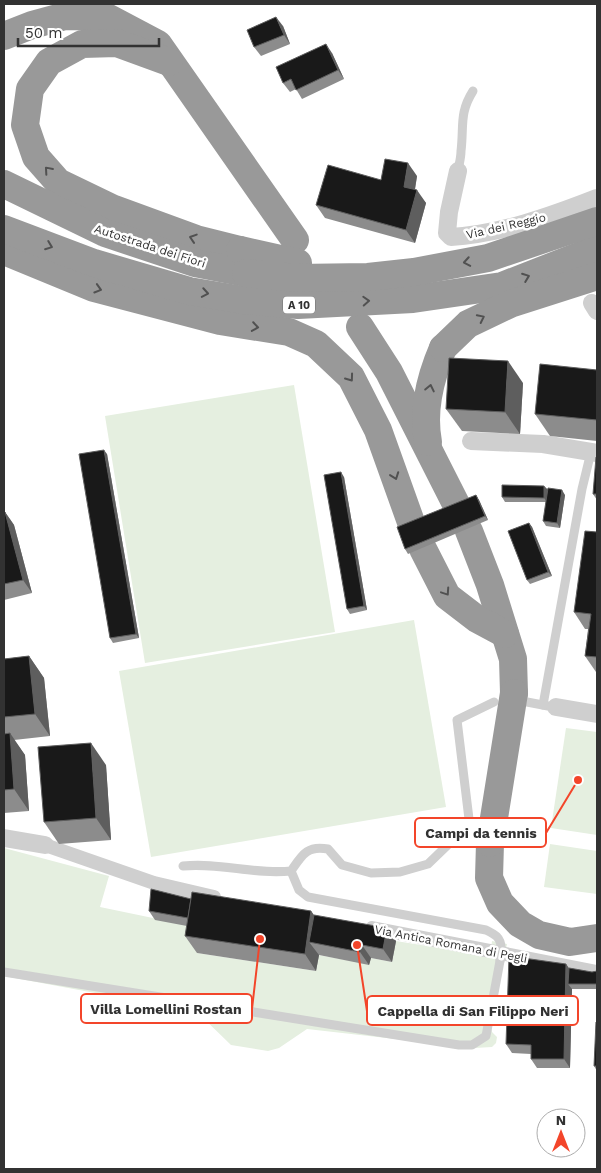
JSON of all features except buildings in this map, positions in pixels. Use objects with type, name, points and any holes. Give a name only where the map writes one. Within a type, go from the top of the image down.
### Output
[{"type":"highway","points":[[4,36],[32,25],[65,16],[107,17],[158,44],[295,240]]},
{"type":"highway","points":[[169,62],[117,43],[82,44],[49,62],[30,89],[25,125],[36,157],[58,182],[114,209],[196,239],[243,261]]},
{"type":"highway","name":"Autostrada dei Fiori","points":[[4,184],[104,233],[195,263],[243,261],[296,278],[368,277],[414,272],[488,258],[597,221]]},
{"type":"highway","name":"A 10","points":[[4,229],[94,263],[189,291],[243,300],[298,305],[413,299],[502,286],[597,249]]},
{"type":"highway","points":[[4,250],[94,288],[220,321],[289,332],[316,344],[351,377],[378,430],[412,524]]},
{"type":"highway","points":[[430,454],[426,423],[428,392],[443,348],[468,324],[510,304],[597,276]]},
{"type":"highway","points":[[360,327],[389,372],[456,504]]},
{"type":"highway","points":[[378,430],[389,372]]},
{"type":"highway","points":[[469,531],[490,585],[513,659],[511,699],[490,843],[489,878],[500,903],[520,924],[539,935],[570,942],[597,938]]},
{"type":"highway","points":[[423,549],[448,596],[477,619],[505,634]]},
{"type":"street","name":"Via dei Reggio","points":[[458,171],[449,212],[447,233],[451,237],[499,230],[554,214],[597,198]]},
{"type":"street","points":[[471,442],[544,444],[594,453]]},
{"type":"street","points":[[549,706],[597,714]]},
{"type":"street","points":[[4,838],[45,845],[154,883],[223,899]]},
{"type":"street","name":"Via Antica Romana di Pegli","points":[[356,925],[597,972]]},
{"type":"lane","points":[[458,171],[461,151],[462,113],[473,91]]},
{"type":"lane","points":[[182,866],[198,864],[276,872],[291,871],[309,849],[318,847],[328,849],[342,865],[371,873],[400,872],[428,864],[456,837],[469,819],[457,720],[511,699],[549,706],[580,499],[594,453]]},
{"type":"lane","points":[[4,972],[459,1045],[472,1045],[486,1036],[500,961],[501,942],[497,936],[486,930],[308,897],[299,890],[291,871]]},
{"type":"green space","points":[[294,385],[335,632],[145,663],[105,416]]},
{"type":"green space","points":[[414,620],[446,807],[151,857],[119,671]]},
{"type":"green space","points":[[566,728],[597,732],[597,835],[551,828]]},
{"type":"green space","points":[[550,844],[597,851],[597,894],[544,887]]},
{"type":"green space","points":[[4,848],[109,876],[100,907],[201,928],[197,953],[316,971],[318,955],[369,964],[371,958],[392,962],[396,941],[490,956],[492,941],[507,944],[491,1028],[497,1037],[496,1043],[492,1047],[475,1048],[307,1029],[279,1048],[268,1051],[231,1045],[197,1012],[4,976]]},
{"type":"place","name":"Campi da tennis","points":[[578,780]]},
{"type":"place","name":"Villa Lomellini Rostan","points":[[260,939]]},
{"type":"place","name":"Cappella di San Filippo Neri","points":[[357,945]]}]
